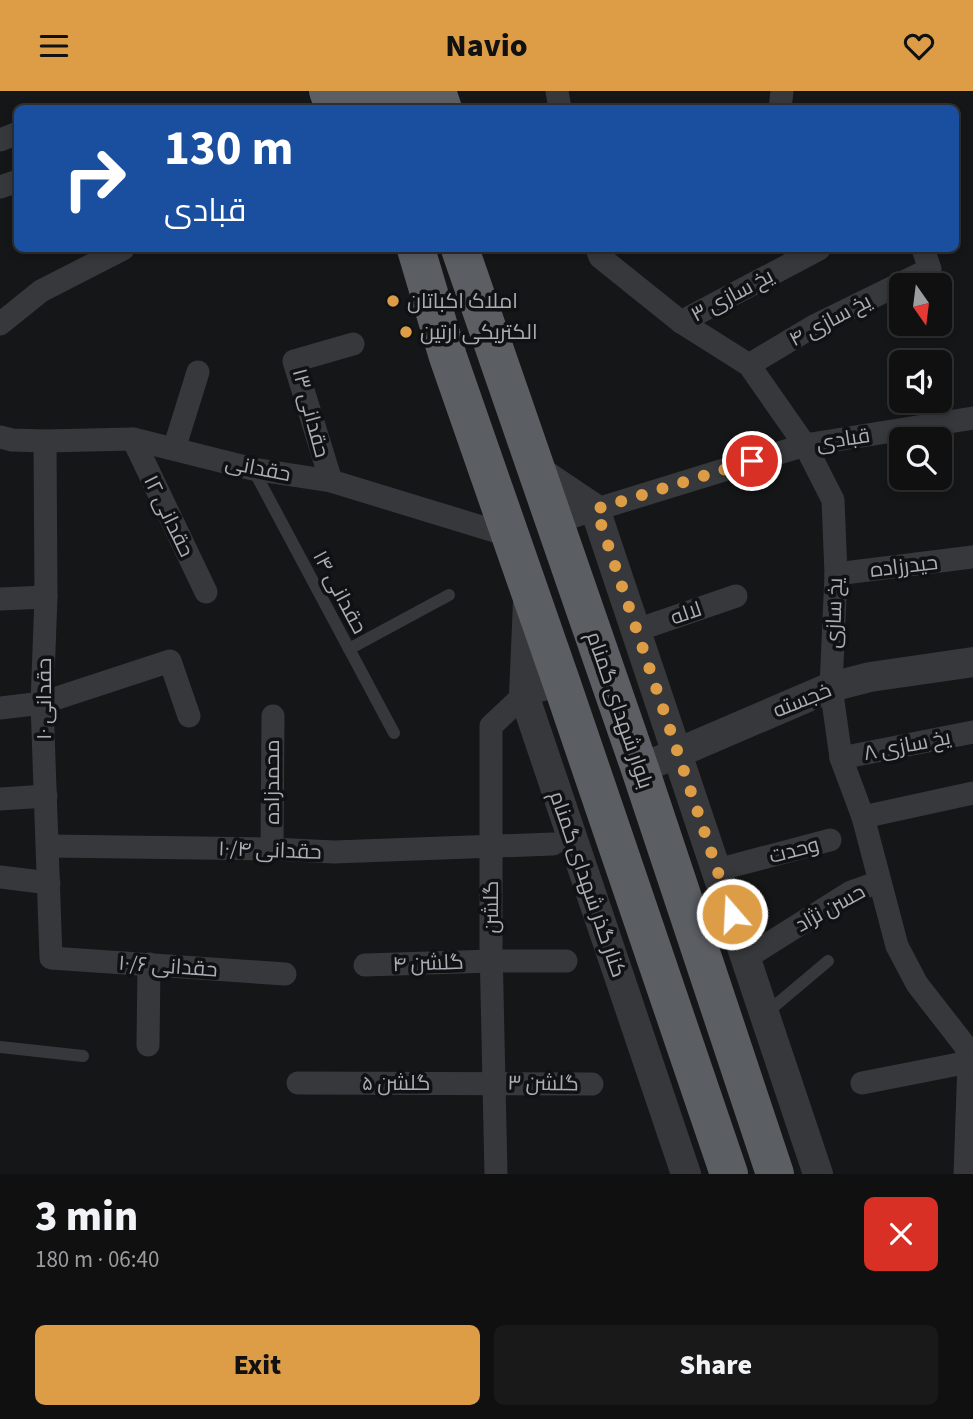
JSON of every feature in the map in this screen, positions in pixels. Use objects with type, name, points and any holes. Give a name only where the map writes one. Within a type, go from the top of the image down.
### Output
[{"type":"highway","points":[[396,252],[448,357]]},
{"type":"highway","points":[[417,252],[448,357],[729,1174]]},
{"type":"highway","name":"بلوار شهدای گمنام","points":[[461,252],[640,769],[775,1174]]},
{"type":"highway","points":[[476,252],[492,341]]},
{"type":"highway","points":[[668,998],[712,982]]},
{"type":"street","points":[[0,324],[41,291],[117,252]]},
{"type":"street","name":"یخ سازی","points":[[598,252],[600,257],[681,322],[749,365],[804,445],[833,500],[836,574],[831,687],[842,758],[863,817],[897,946],[917,984],[970,1054]]},
{"type":"street","name":"یخ سازی ۳","points":[[681,322],[814,252]]},
{"type":"street","name":"یخ سازی ۴","points":[[749,365],[814,326],[930,269],[924,252]]},
{"type":"street","name":"حقدانی ۱۳","points":[[331,481],[294,361],[353,344]]},
{"type":"street","points":[[174,449],[198,372]]},
{"type":"street","name":"قبادی","points":[[555,522],[804,445],[973,418]]},
{"type":"street","name":"حقدانی","points":[[0,437],[45,441],[132,439],[253,469],[331,481],[511,536]]},
{"type":"street","name":"حقدانی ۱۲","points":[[132,439],[206,592]]},
{"type":"street","name":"حقدانی ۱۰","points":[[45,441],[46,597],[42,703],[51,958]]},
{"type":"street","points":[[537,470],[596,509],[818,1174]]},
{"type":"street","name":"حیدرزاده","points":[[836,574],[973,557]]},
{"type":"street","name":"کنار گذر شهدای گمنام","points":[[529,587],[524,695],[686,1174]]},
{"type":"street","name":"لاله","points":[[637,630],[736,596]]},
{"type":"street","points":[[0,599],[46,597]]},
{"type":"street","points":[[0,708],[42,703],[170,661],[189,716]]},
{"type":"street","name":"خجسته","points":[[640,769],[831,687],[870,677],[973,661]]},
{"type":"street","name":"گلشن","points":[[496,1174],[491,726],[524,695],[562,684]]},
{"type":"street","name":"محمدزاده","points":[[272,849],[273,716]]},
{"type":"street","name":"یخ سازی ۸","points":[[842,758],[973,732]]},
{"type":"street","points":[[863,817],[973,793]]},
{"type":"street","points":[[0,799],[46,796]]},
{"type":"street","name":"وحدت","points":[[717,870],[830,840]]},
{"type":"street","name":"حقدانی ۱۰/۴","points":[[48,846],[334,852],[553,845]]},
{"type":"street","points":[[0,877],[49,883]]},
{"type":"street","name":"حسن نژاد","points":[[746,958],[851,892],[879,882]]},
{"type":"street","name":"حقدانی ۱۰/۶","points":[[51,958],[285,974]]},
{"type":"street","name":"گلشن ۴","points":[[365,965],[566,961]]},
{"type":"street","points":[[148,1045],[149,964]]},
{"type":"street","points":[[862,1083],[970,1054],[965,1174]]},
{"type":"street","name":"گلشن ۵","points":[[298,1083],[494,1083]]},
{"type":"street","name":"گلشن ۳","points":[[494,1083],[592,1084]]},
{"type":"lane","name":"حقدانی ۱۴","points":[[253,469],[394,733]]},
{"type":"lane","points":[[349,649],[449,595]]},
{"type":"lane","points":[[765,1014],[828,961]]},
{"type":"lane","points":[[0,1047],[83,1056]]},
{"type":"place","name":"املاک اکباتان","points":[[393,301]]},
{"type":"place","name":"الکتریکی ارتین","points":[[406,332]]},
{"type":"route","points":[[732,914],[596,509],[752,461]]}]
